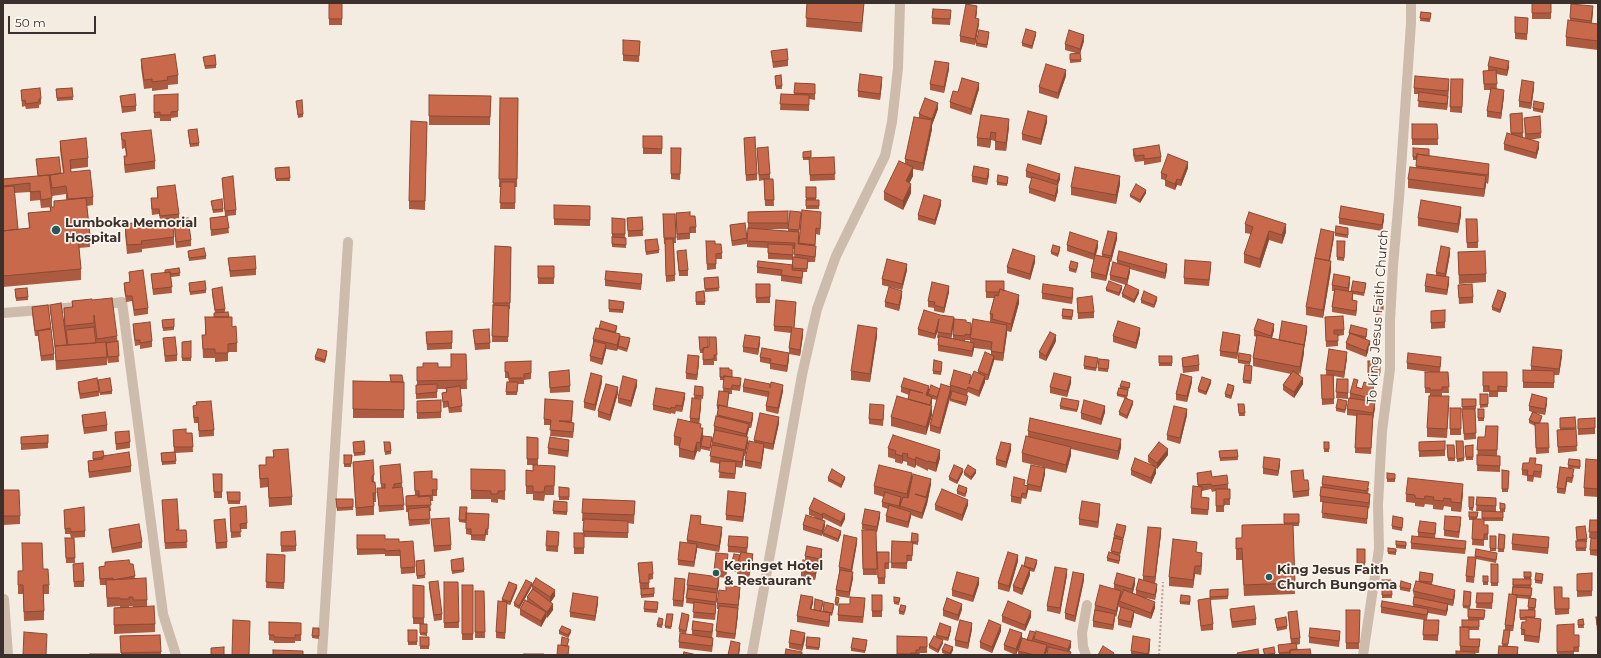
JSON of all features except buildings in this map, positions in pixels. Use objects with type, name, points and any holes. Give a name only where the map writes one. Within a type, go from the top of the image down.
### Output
[{"type":"street","points":[[752,655],[802,375],[817,309],[836,256],[884,156],[892,122],[898,68],[900,3]]},
{"type":"street","name":"To King Jesus Faith Church","points":[[1363,655],[1379,548],[1378,505],[1382,431],[1390,369],[1390,321],[1393,266],[1411,23],[1411,3]]},
{"type":"street","points":[[322,655],[348,242]]},
{"type":"street","points":[[3,313],[122,302],[163,614],[176,655]]},
{"type":"street","points":[[4,599],[8,655]]},
{"type":"street","points":[[1086,655],[1083,647],[1082,633],[1087,605]]},
{"type":"path","points":[[1159,655],[1163,582]]},
{"type":"place","name":"Lumboka Memorial Hospital","points":[[56,230]]},
{"type":"place","name":"Keringet Hotel & Restaurant","points":[[716,573]]},
{"type":"place","name":"King Jesus Faith Church Bungoma","points":[[1269,577]]}]
